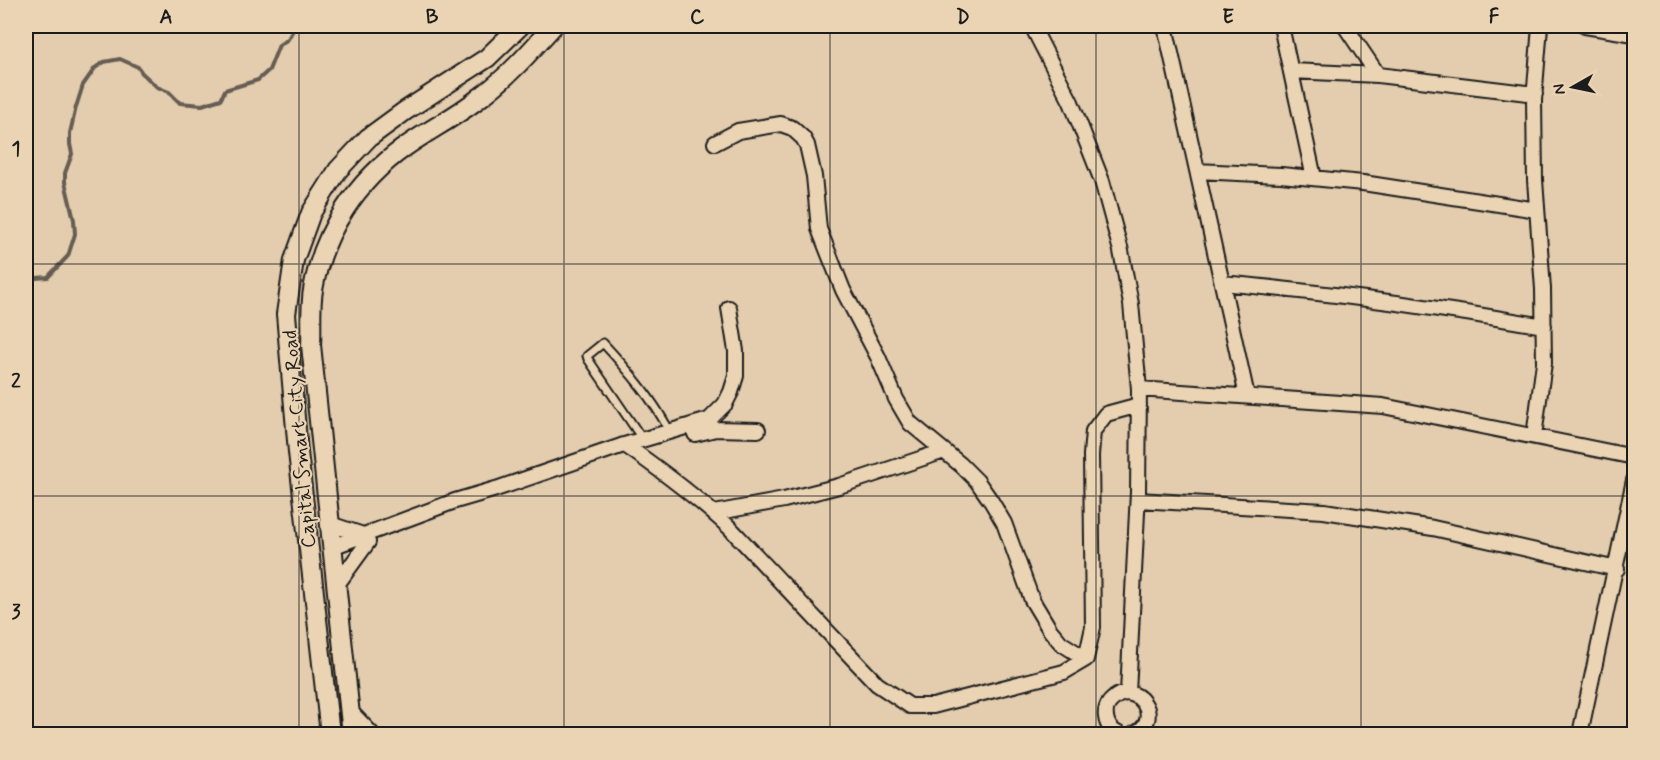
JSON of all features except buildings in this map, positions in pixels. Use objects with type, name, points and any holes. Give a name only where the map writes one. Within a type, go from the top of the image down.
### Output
[{"type":"street","points":[[330,735],[286,314],[294,260],[311,213],[338,170],[368,138],[487,58],[520,26]]},
{"type":"street","name":"Capital Smart City Road","points":[[352,735],[311,345],[313,291],[319,262],[331,233],[350,200],[377,170],[403,148],[477,100],[510,73],[553,26]]},
{"type":"street","points":[[1032,26],[1071,102],[1102,181],[1121,251],[1131,304],[1139,405],[1138,500],[1128,693]]},
{"type":"street","points":[[1165,26],[1247,396]]},
{"type":"street","points":[[1281,26],[1314,178]]},
{"type":"street","points":[[1345,26],[1378,75]]},
{"type":"street","points":[[1534,436],[1545,363],[1543,289],[1535,180],[1535,93],[1540,26]]},
{"type":"street","points":[[1585,26],[1635,33]]},
{"type":"street","points":[[1290,71],[1378,75],[1535,93]]},
{"type":"street","points":[[715,143],[738,131],[781,124],[792,128],[803,138],[814,176],[819,229],[843,290],[878,357],[896,399],[910,423],[977,481],[1004,523],[1032,600],[1050,630],[1061,643],[1086,659]]},
{"type":"street","points":[[1197,171],[1363,183],[1537,210]]},
{"type":"street","points":[[1222,283],[1331,294],[1544,326]]},
{"type":"street","points":[[333,551],[444,511],[710,425],[731,392],[736,376],[736,351],[729,308]]},
{"type":"street","points":[[1139,389],[1383,406],[1635,457]]},
{"type":"street","points":[[630,449],[660,469],[714,513],[877,684],[910,706],[933,706],[1064,672],[1086,659],[1093,627],[1090,455],[1093,431],[1106,414],[1139,405]]},
{"type":"street","points":[[630,449],[643,440],[670,432],[710,425],[758,430]]},
{"type":"street","points":[[714,513],[823,490],[944,451]]},
{"type":"street","points":[[1580,735],[1635,480]]},
{"type":"street","points":[[1138,500],[1324,511],[1433,528],[1617,569]]},
{"type":"street","points":[[330,524],[365,539]]},
{"type":"street","points":[[336,586],[365,539]]},
{"type":"street","points":[[1119,735],[1113,732],[1107,724],[1105,715],[1107,705],[1113,698],[1128,693],[1140,698],[1146,705],[1148,714],[1146,724],[1140,732],[1134,735]]},
{"type":"street","points":[[349,710],[372,735]]},
{"type":"lane","points":[[643,440],[588,359],[587,356],[600,345],[603,344],[627,369],[652,401],[670,432]]},
{"type":"waterway","points":[[26,270],[36,278],[48,277],[68,256],[75,234],[65,182],[65,173],[72,154],[70,133],[83,85],[95,68],[104,62],[120,59],[138,67],[157,87],[169,92],[180,103],[202,105],[221,99],[225,90],[258,80],[269,70],[279,45],[288,39],[294,28],[300,26]]}]
